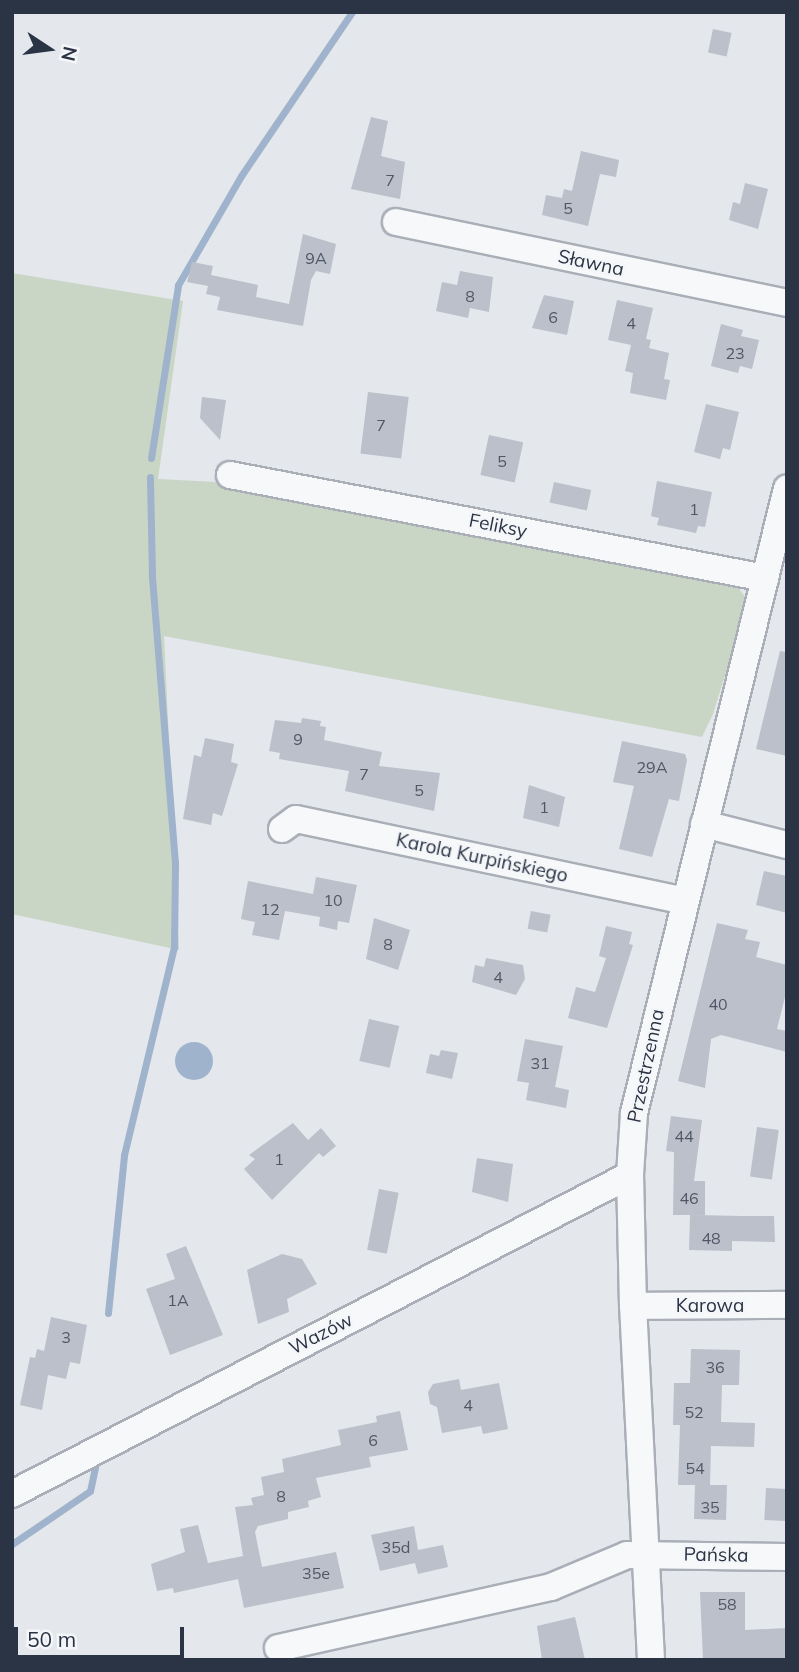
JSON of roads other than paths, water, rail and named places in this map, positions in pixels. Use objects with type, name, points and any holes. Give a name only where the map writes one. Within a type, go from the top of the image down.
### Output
[{"type":"street","name":"Sławna","points":[[396,222],[787,303]]},
{"type":"street","name":"Feliksy","points":[[230,475],[765,578]]},
{"type":"street","name":"Przestrzenna","points":[[651,1660],[633,1306],[630,1175],[634,1113],[787,488]]},
{"type":"street","name":"Karola Kurpińskiego","points":[[282,829],[296,819],[685,901]]},
{"type":"street","points":[[704,824],[787,845]]},
{"type":"street","name":"Wazów","points":[[12,1494],[630,1175]]},
{"type":"street","name":"Karowa","points":[[633,1306],[787,1305]]},
{"type":"street","name":"Pańska","points":[[278,1648],[551,1587],[615,1557],[646,1553],[787,1557]]},
{"type":"water","points":[[194,1042],[207,1048],[213,1061],[207,1074],[194,1080],[181,1074],[175,1061],[181,1048]]},
{"type":"waterway","points":[[151,458],[178,285],[241,176],[352,12]]},
{"type":"waterway","points":[[108,1313],[124,1155],[174,947],[175,863],[152,575],[150,477]]},
{"type":"waterway","points":[[12,1544],[90,1491],[97,1459]]}]
